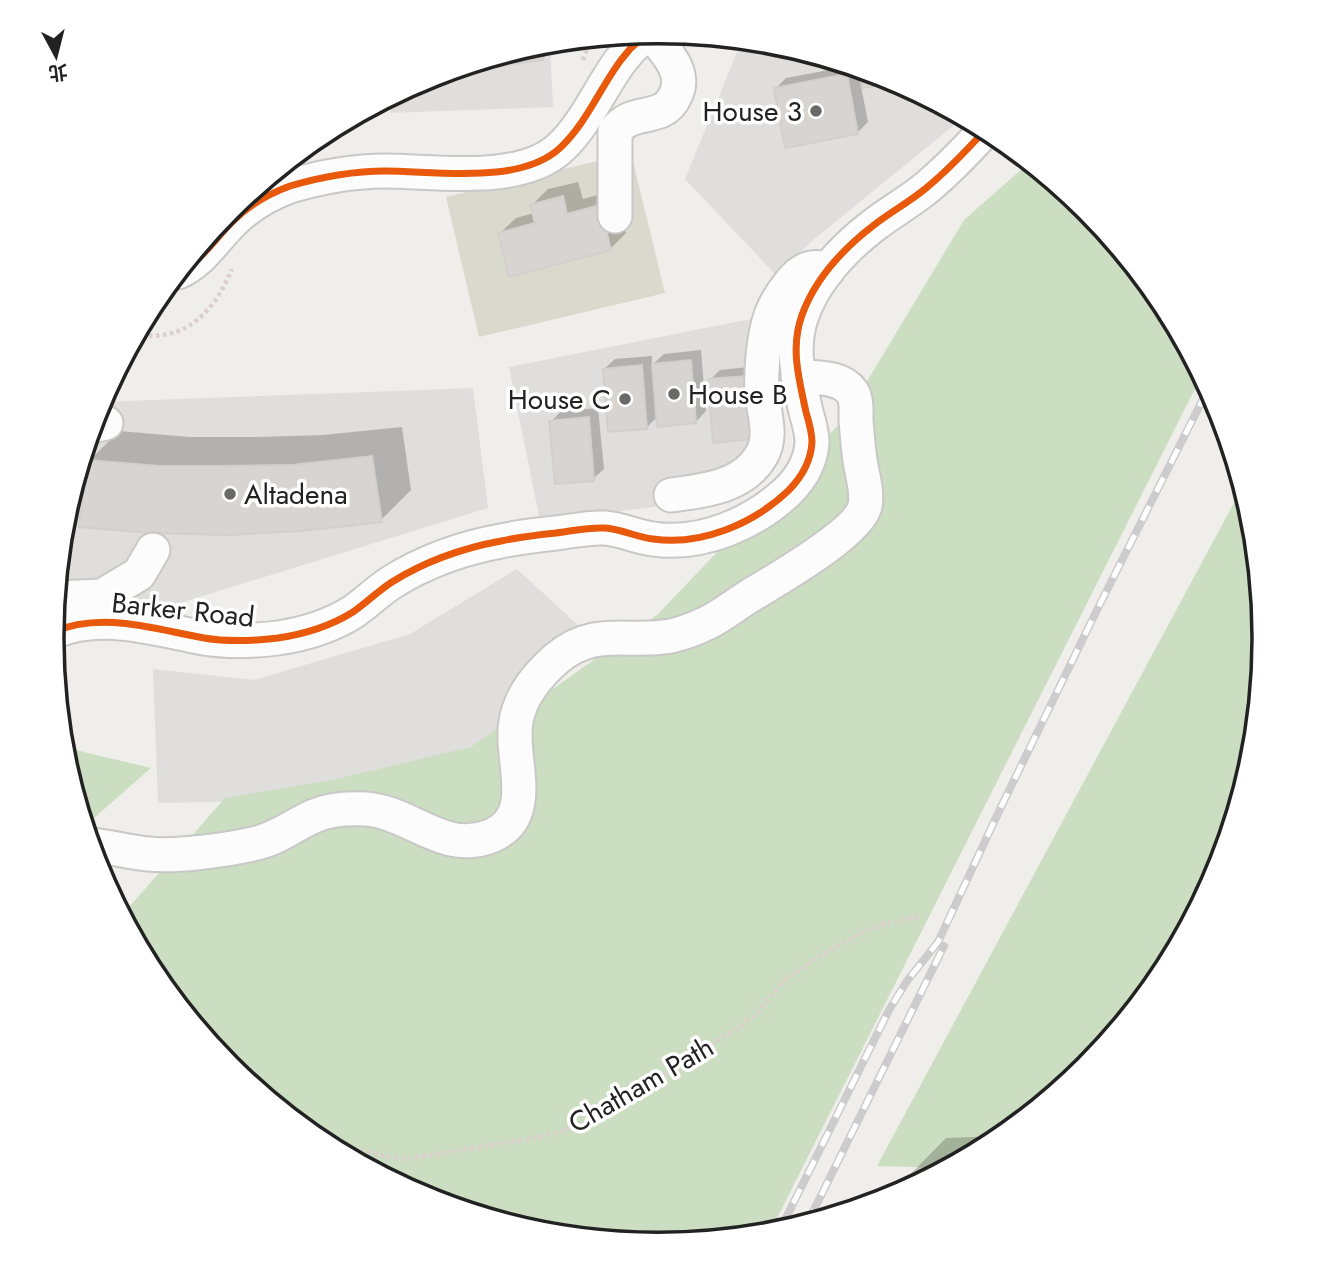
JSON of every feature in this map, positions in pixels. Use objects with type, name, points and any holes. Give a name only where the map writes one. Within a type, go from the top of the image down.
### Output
[{"type":"street","points":[[615,216],[615,131],[632,118],[664,110],[678,91],[677,69],[659,44]]},
{"type":"street","points":[[254,203],[288,187],[356,172],[501,171],[523,168],[543,160],[571,137],[621,60],[635,45]]},
{"type":"street","name":"Barker Road","points":[[65,627],[100,622],[147,626],[215,639],[280,638],[330,625],[408,573],[441,558],[491,543],[596,528],[669,541],[684,540],[715,533],[745,520],[777,500],[799,478],[809,459],[812,442],[796,360],[797,331],[809,300],[828,270],[852,244],[934,182],[978,137]]},
{"type":"street","points":[[671,495],[725,485],[746,472],[762,456],[767,436],[762,384],[769,318],[779,299],[802,271],[812,267],[828,270]]},
{"type":"street","points":[[102,847],[156,854],[239,847],[277,837],[315,816],[344,809],[384,812],[405,819],[430,833],[461,841],[488,837],[506,827],[518,805],[515,732],[517,718],[522,701],[532,684],[555,660],[574,647],[591,640],[668,636],[707,623],[808,559],[851,527],[861,515],[865,497],[853,392],[842,383],[831,379],[798,376]]},
{"type":"street","points":[[66,598],[102,596],[139,574],[153,550]]},
{"type":"path","points":[[582,63],[587,48]]},
{"type":"path","points":[[147,336],[169,334],[189,326],[210,309],[235,261]]},
{"type":"shaded area","points":[[738,49],[774,55],[850,75],[886,89],[956,123],[812,241],[776,275],[685,179]]},
{"type":"shaded area","points":[[551,54],[553,107],[390,113],[390,108],[396,105],[467,75]]},
{"type":"shaded area","points":[[631,153],[665,293],[479,337],[446,197]]},
{"type":"shaded area","points":[[756,318],[765,444],[726,498],[540,521],[509,367]]},
{"type":"shaded area","points":[[473,388],[488,508],[167,607],[65,613],[69,560],[84,484],[113,401]]},
{"type":"shaded area","points":[[517,569],[581,628],[493,762],[437,798],[158,803],[153,669],[254,680],[410,634]]},
{"type":"green space","points":[[1022,169],[1079,218],[1130,276],[1173,341],[1196,386],[776,1221],[697,1231],[658,1232],[620,1231],[543,1221],[467,1201],[431,1187],[361,1153],[328,1132],[267,1085],[212,1030],[164,968],[129,907],[225,798],[332,780],[471,747],[657,615],[845,418],[964,220]]},
{"type":"green space","points":[[1236,499],[1248,560],[1251,599],[1253,638],[1248,716],[1233,792],[1221,829],[1208,865],[1173,935],[1153,968],[1105,1030],[1050,1085],[1020,1109],[956,1153],[928,1167],[877,1166]]},
{"type":"green space","points":[[75,750],[151,768],[93,819]]},
{"type":"building","points":[[542,55],[543,60],[498,66]]},
{"type":"building","name":"House 3","points":[[847,74],[858,134],[785,148],[774,88]]},
{"type":"building","points":[[861,79],[877,86],[862,88]]},
{"type":"building","points":[[563,196],[567,214],[600,205],[611,250],[509,277],[498,233],[535,223],[530,205]]},
{"type":"building","name":"House B","points":[[691,360],[696,423],[657,427],[652,364]]},
{"type":"building","name":"House C","points":[[642,365],[647,429],[608,432],[603,369]]},
{"type":"building","points":[[748,376],[753,439],[713,443],[708,379]]},
{"type":"building","points":[[589,417],[594,481],[555,484],[549,421]]},
{"type":"building","name":"Altadena","points":[[372,456],[382,522],[301,531],[228,535],[150,533],[79,527],[84,483],[92,460],[159,466],[292,465]]},
{"type":"railway","points":[[786,1218],[889,1010],[907,981],[938,942],[1095,614],[1203,400]]},
{"type":"railway","points":[[813,1212],[944,946]]},
{"type":"cycle path","points":[[251,206],[290,186],[325,177],[385,171],[500,172],[543,160],[569,138],[621,60],[635,45]]},
{"type":"cycle path","points":[[64,628],[109,622],[213,639],[241,641],[278,638],[335,622],[417,568],[487,544],[528,536],[599,528],[653,539],[689,539],[708,536],[743,523],[788,491],[801,475],[810,456],[811,434],[798,376],[796,351],[798,327],[815,289],[832,265],[852,244],[933,182],[978,137]]},
{"type":"place","name":"House 3","points":[[816,111]]},
{"type":"place","name":"House B","points":[[674,394]]},
{"type":"place","name":"House C","points":[[625,399]]},
{"type":"place","name":"Altadena","points":[[230,494]]}]
